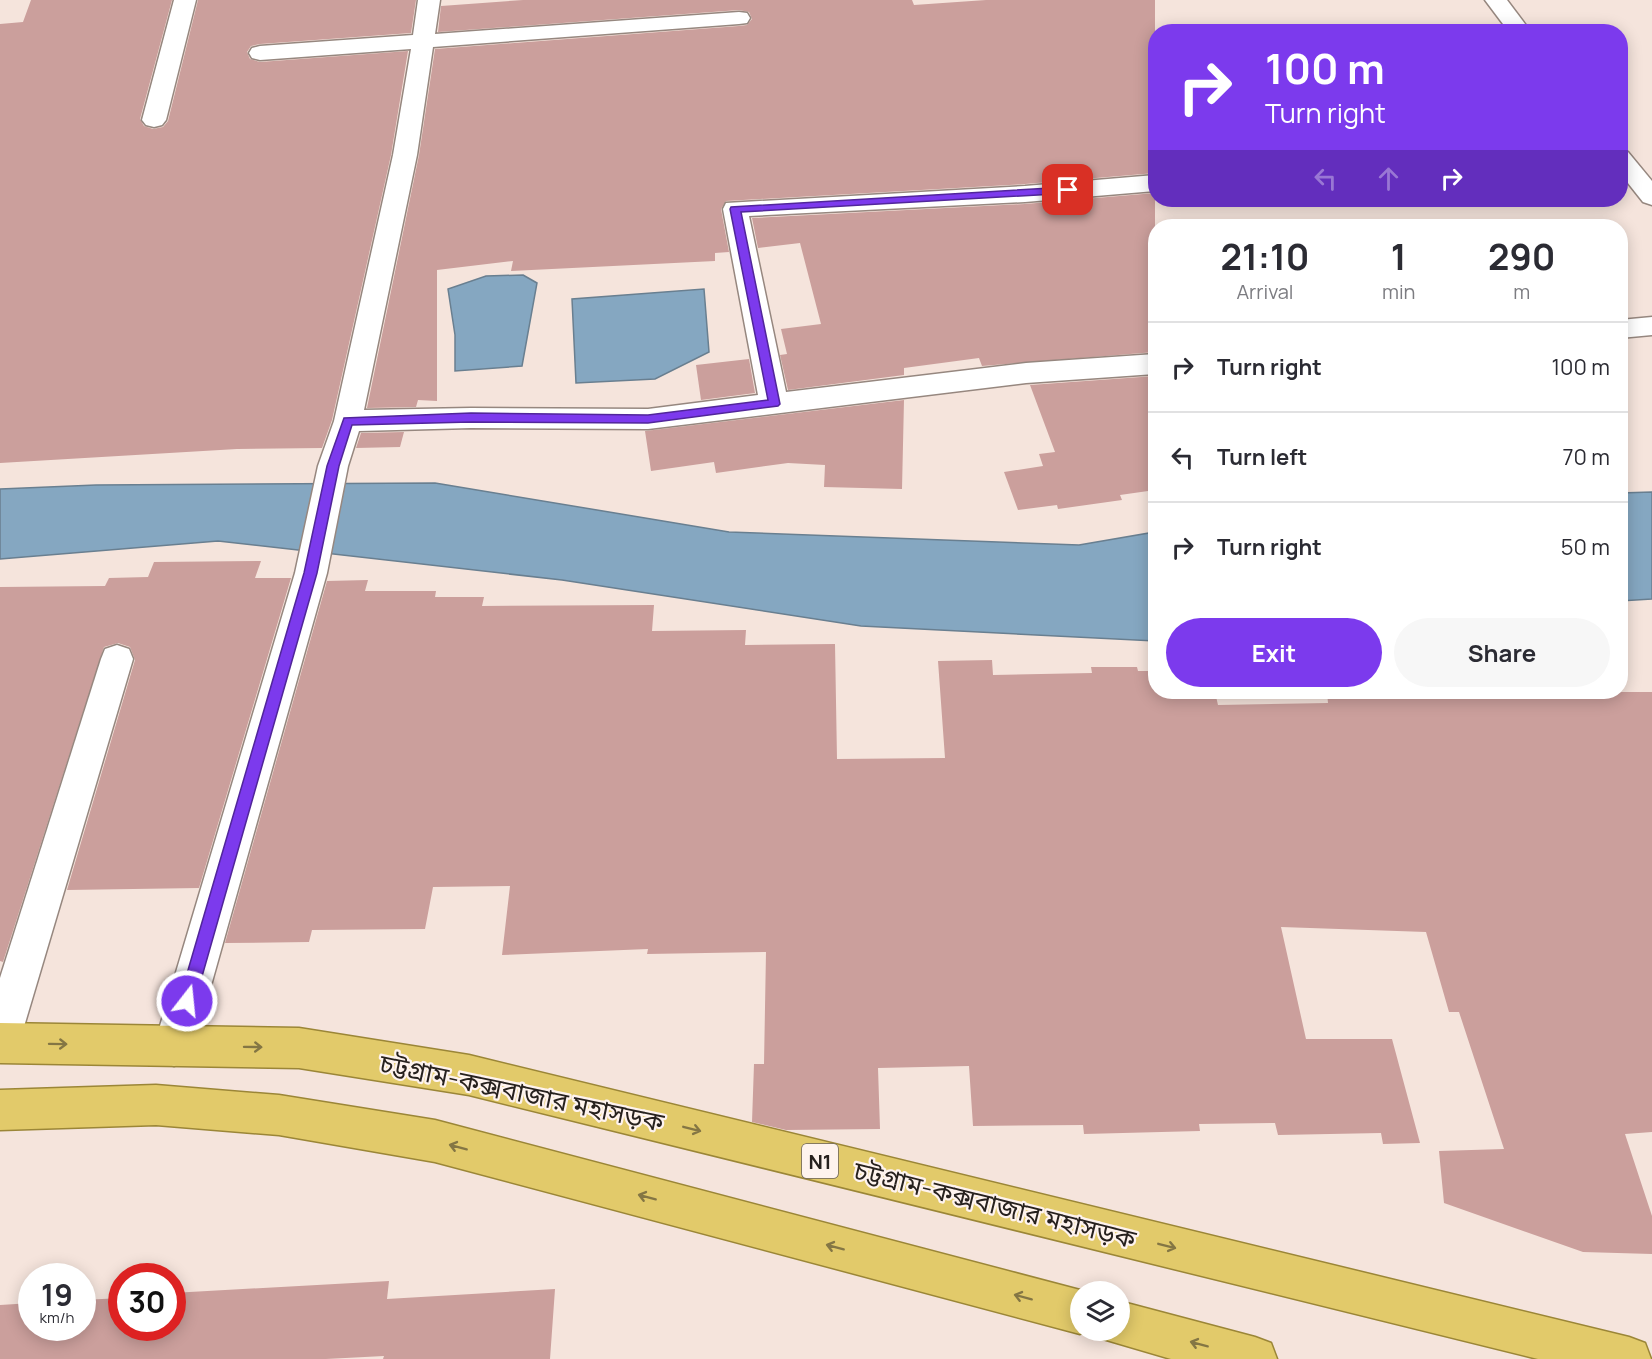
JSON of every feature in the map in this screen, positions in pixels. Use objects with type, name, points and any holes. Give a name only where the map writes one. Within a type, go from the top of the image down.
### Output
[{"type":"highway","name":"চট্টগ্রাম-কক্সবাজার মহাসড়ক","points":[[0,1041],[299,1048],[469,1075],[1606,1356]]},
{"type":"highway","points":[[0,1110],[156,1105],[279,1115],[435,1141],[1070,1309]]},
{"type":"highway","points":[[1130,1326],[1255,1359]]},
{"type":"street","points":[[154,120],[186,0]]},
{"type":"street","points":[[174,1046],[311,573],[333,466],[348,421],[405,155],[429,0]]},
{"type":"street","points":[[1496,0],[1515,24]]},
{"type":"street","points":[[260,52],[740,18]]},
{"type":"street","points":[[1628,167],[1652,197]]},
{"type":"street","points":[[774,404],[735,209],[1025,194],[1148,184]]},
{"type":"street","points":[[1628,328],[1652,326]]},
{"type":"street","points":[[348,421],[471,418],[648,419],[1026,373],[1148,364]]},
{"type":"street","points":[[0,1041],[117,659]]},
{"type":"water","points":[[523,275],[537,283],[522,366],[455,371],[455,335],[448,289],[486,276]]},
{"type":"water","points":[[704,289],[709,352],[655,379],[576,383],[572,299]]},
{"type":"water","points":[[435,483],[729,532],[1079,545],[1148,533],[1148,641],[861,626],[562,580],[218,541],[0,559],[0,489],[96,485]]},
{"type":"water","points":[[1652,492],[1652,599],[1628,600],[1628,493]]},
{"type":"building","points":[[31,0],[172,0],[140,119],[144,126],[153,129],[163,127],[168,121],[198,0],[416,0],[411,33],[260,44],[251,46],[247,52],[250,59],[260,62],[408,51],[391,155],[332,420],[322,448],[237,449],[0,463],[0,24],[23,22]]},
{"type":"building","points":[[523,0],[912,0],[914,5],[986,0],[1155,0],[1155,24],[1148,24],[1148,174],[1025,184],[726,201],[721,209],[729,252],[715,253],[715,261],[511,271],[513,261],[437,270],[437,401],[418,400],[416,407],[367,408],[419,155],[435,49],[739,26],[747,25],[752,19],[749,12],[739,10],[438,32],[441,6]]},
{"type":"building","points":[[1148,194],[1148,207],[1155,207],[1155,219],[1148,219],[1148,353],[982,366],[979,358],[904,368],[904,375],[788,390],[780,355],[787,354],[781,329],[821,324],[800,243],[758,248],[752,218],[1025,204]]},
{"type":"building","points":[[749,359],[755,393],[701,400],[696,365]]},
{"type":"building","points":[[1148,377],[1148,491],[1120,495],[1122,500],[1058,509],[1057,505],[1018,510],[1004,472],[1043,466],[1039,454],[1055,452],[1030,385]]},
{"type":"building","points":[[904,400],[902,489],[824,487],[825,465],[788,463],[716,473],[714,462],[651,471],[645,431]]},
{"type":"building","points":[[404,432],[400,447],[356,448],[361,433]]},
{"type":"building","points":[[261,561],[255,578],[291,578],[199,888],[67,890],[135,660],[130,647],[118,643],[104,647],[3,962],[0,961],[0,587],[105,586],[109,578],[148,577],[154,562]]},
{"type":"building","points":[[368,580],[365,591],[436,591],[435,597],[484,597],[482,606],[654,605],[652,631],[746,630],[745,645],[835,644],[837,759],[945,758],[938,661],[992,660],[993,675],[1092,673],[1091,667],[1137,667],[1138,671],[1148,671],[1148,699],[1217,699],[1218,705],[1328,703],[1328,699],[1628,699],[1628,692],[1652,692],[1652,1132],[1625,1134],[1652,1216],[1652,1254],[1583,1252],[1444,1203],[1439,1151],[1504,1149],[1459,1012],[1449,1012],[1426,932],[1281,927],[1306,1039],[1392,1039],[1420,1143],[1383,1144],[1381,1133],[1278,1135],[1275,1123],[1199,1124],[1200,1131],[1084,1134],[1083,1125],[973,1126],[969,1066],[878,1068],[880,1129],[786,1130],[752,1122],[754,1064],[764,1064],[766,952],[647,954],[648,949],[502,955],[510,886],[433,887],[425,929],[312,930],[309,942],[225,943],[327,581]]},
{"type":"building","points":[[389,1281],[387,1299],[555,1289],[550,1359],[383,1359],[384,1356],[326,1359],[0,1359],[0,1305],[18,1304],[18,1341],[96,1341],[96,1299],[108,1299],[108,1341],[186,1341],[186,1292]]},
{"type":"route","points":[[187,1001],[311,573],[333,466],[348,421],[471,418],[648,419],[774,404],[735,209],[748,206],[1025,194],[1068,190]]}]
